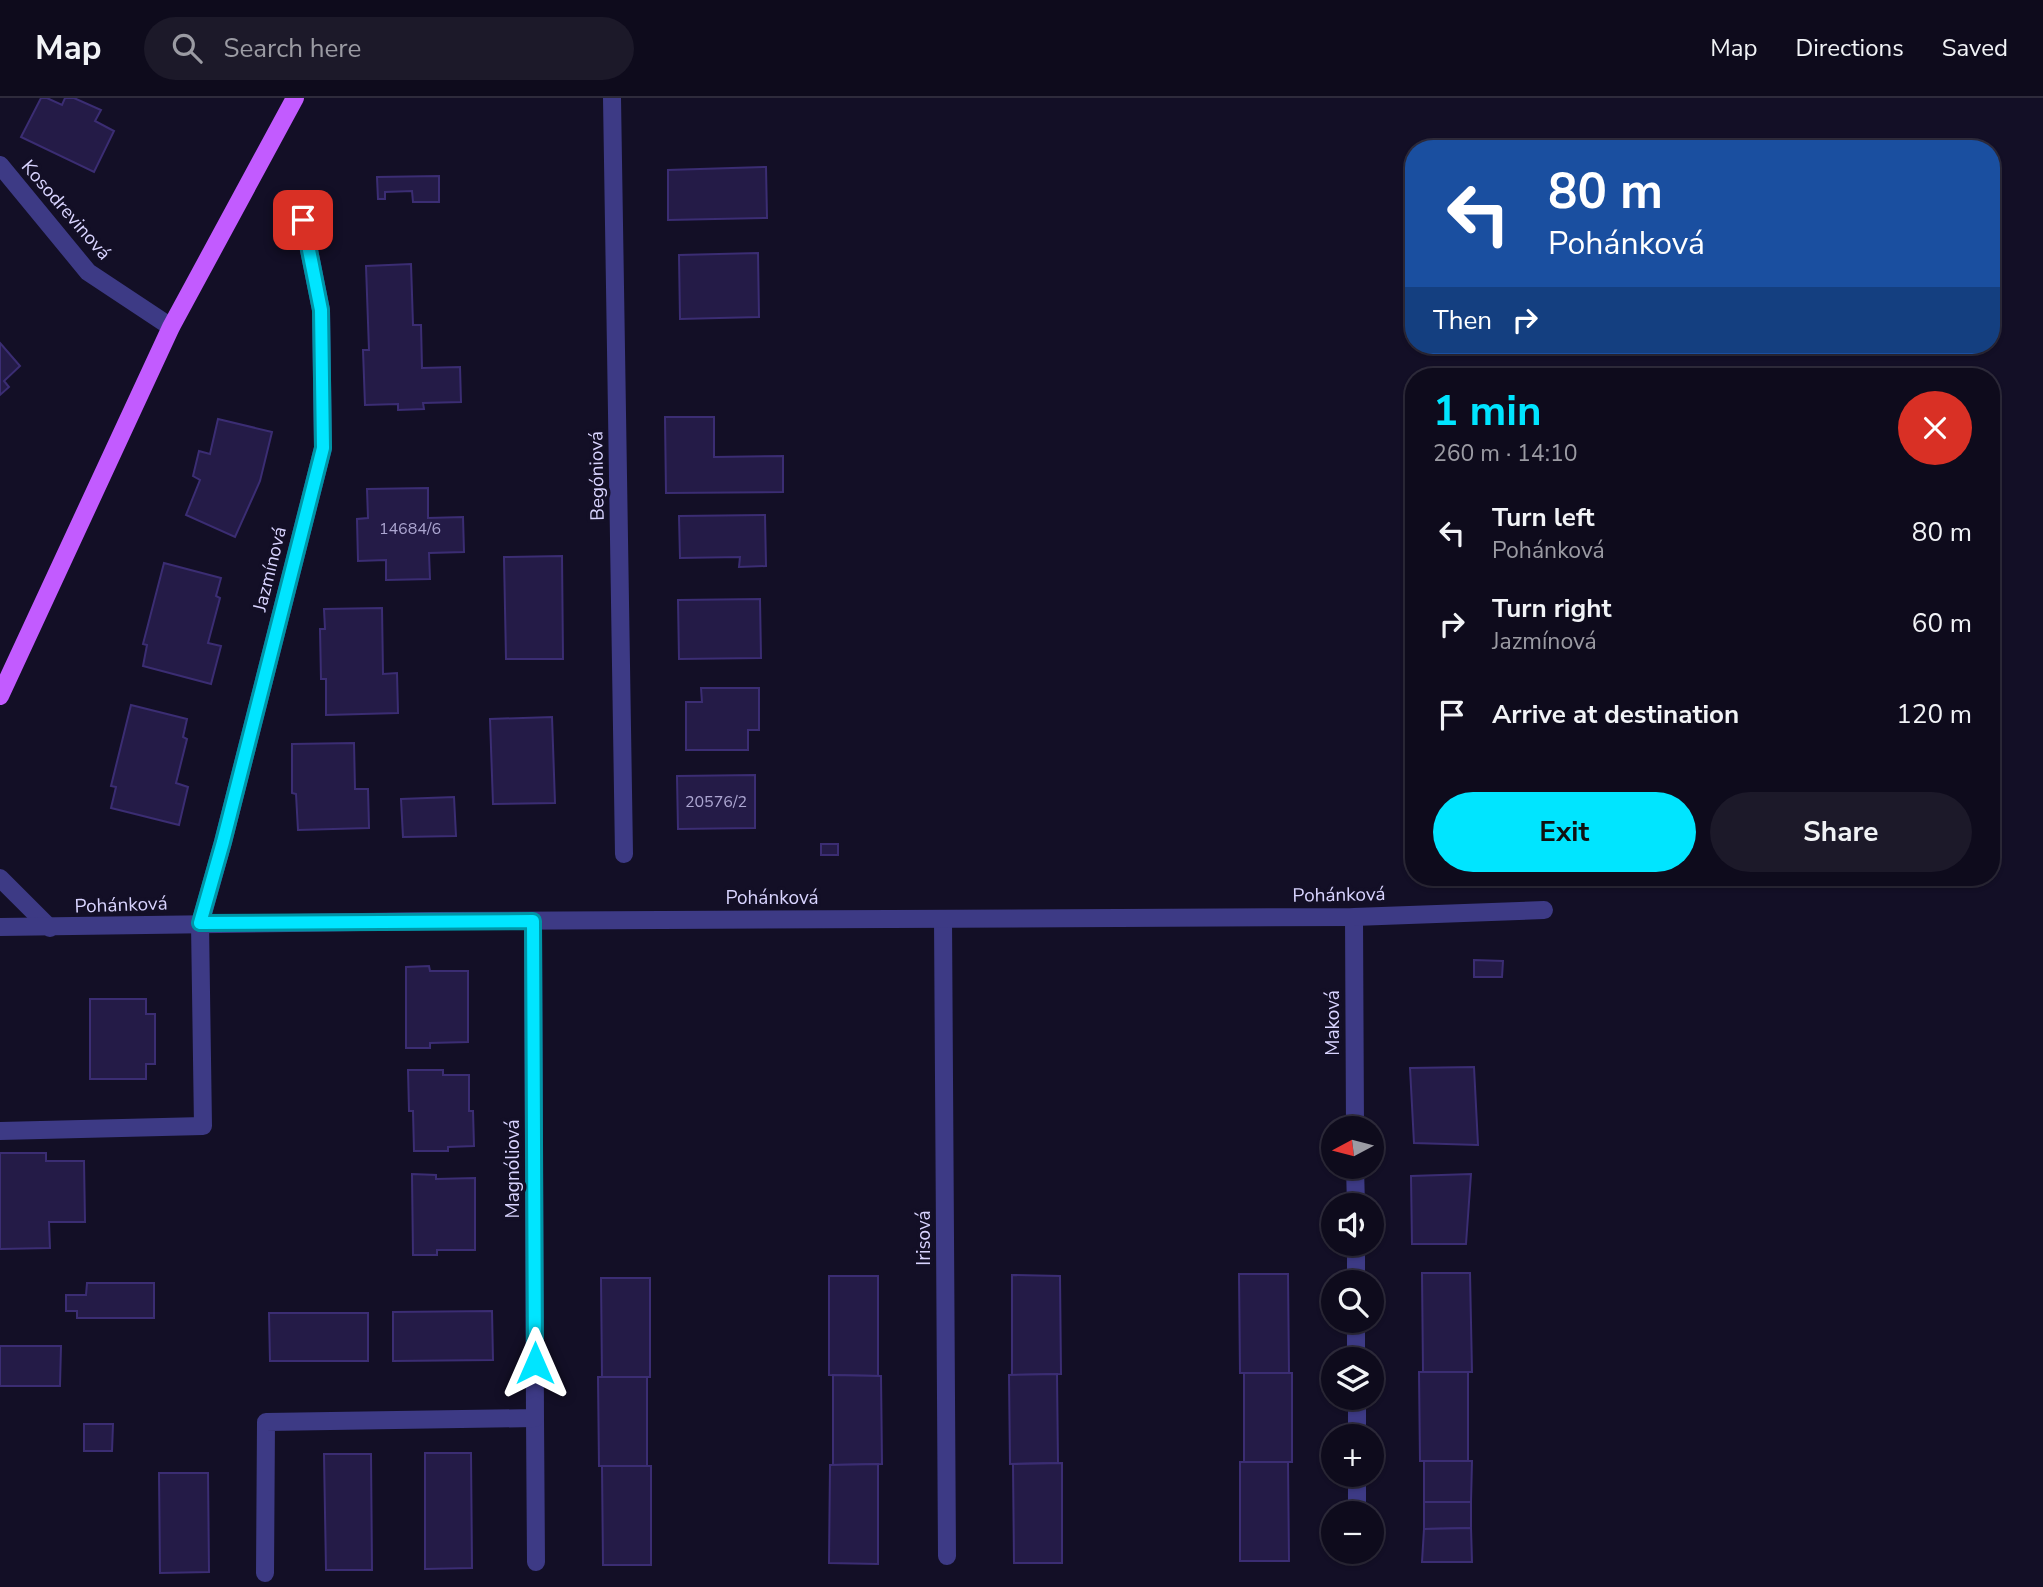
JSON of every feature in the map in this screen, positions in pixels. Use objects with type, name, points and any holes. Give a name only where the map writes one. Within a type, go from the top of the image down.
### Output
[{"type":"main road","points":[[0,695],[171,327],[295,98]]},
{"type":"street","name":"Begóniová","points":[[612,98],[624,854]]},
{"type":"street","name":"Kosodrevinová","points":[[0,165],[88,272],[171,327]]},
{"type":"street","name":"Jazmínová","points":[[0,1131],[203,1126],[200,923],[323,448],[321,310],[303,220]]},
{"type":"street","points":[[0,878],[50,928]]},
{"type":"street","name":"Pohánková","points":[[0,927],[200,923],[1354,917],[1544,910]]},
{"type":"street","name":"Maková","points":[[1354,917],[1355,1116]]},
{"type":"street","name":"Irisová","points":[[943,919],[947,1556]]},
{"type":"street","name":"Magnóliová","points":[[533,921],[537,1562]]},
{"type":"street","points":[[265,1573],[266,1422],[535,1418]]},
{"type":"building","points":[[41,98],[62,105],[65,98],[74,98],[101,110],[95,121],[114,131],[94,172],[21,137]]},
{"type":"building","points":[[766,167],[767,218],[668,220],[668,170]]},
{"type":"building","points":[[439,176],[439,202],[413,202],[412,191],[385,192],[385,199],[378,199],[377,177]]},
{"type":"building","points":[[758,253],[759,317],[680,319],[679,255]]},
{"type":"building","points":[[411,264],[413,325],[421,325],[422,368],[460,367],[461,402],[423,403],[424,409],[398,410],[398,404],[365,405],[363,350],[369,350],[366,266]]},
{"type":"building","points":[[0,343],[20,366],[4,381],[9,387],[0,395]]},
{"type":"building","points":[[665,417],[714,417],[714,457],[783,456],[783,492],[666,493]]},
{"type":"building","points":[[218,419],[272,432],[260,481],[235,537],[186,515],[200,480],[193,476],[199,451],[210,454]]},
{"type":"building","points":[[428,488],[428,518],[463,517],[464,552],[429,553],[430,579],[386,580],[386,560],[358,561],[357,519],[368,518],[367,489]]},
{"type":"building","points":[[765,515],[766,566],[739,567],[740,557],[680,558],[679,516]]},
{"type":"building","points":[[562,556],[563,659],[506,659],[504,557]]},
{"type":"building","points":[[164,563],[221,578],[216,596],[220,598],[208,643],[221,646],[211,684],[143,666],[147,645],[143,644]]},
{"type":"building","points":[[760,599],[761,658],[679,659],[678,600]]},
{"type":"building","points":[[382,608],[383,674],[397,673],[398,713],[326,715],[326,679],[321,679],[320,629],[325,629],[324,609]]},
{"type":"building","points":[[701,688],[759,688],[759,730],[748,730],[748,750],[686,750],[686,702],[702,702]]},
{"type":"building","points":[[131,705],[187,719],[183,737],[187,739],[176,783],[188,787],[179,825],[111,808],[116,787],[111,786]]},
{"type":"building","points":[[552,717],[555,803],[493,804],[490,719]]},
{"type":"building","points":[[354,743],[355,789],[368,789],[369,828],[298,830],[296,794],[292,793],[292,744]]},
{"type":"building","points":[[755,775],[755,828],[678,829],[677,776]]},
{"type":"building","points":[[454,797],[456,836],[403,837],[401,799]]},
{"type":"building","points":[[821,844],[838,844],[838,855],[821,855]]},
{"type":"building","points":[[1474,960],[1503,961],[1502,977],[1474,977]]},
{"type":"building","points":[[429,966],[430,971],[468,971],[468,1042],[430,1043],[430,1048],[406,1048],[406,967]]},
{"type":"building","points":[[90,999],[146,999],[146,1014],[155,1014],[155,1064],[146,1064],[146,1079],[90,1079]]},
{"type":"building","points":[[1474,1067],[1478,1145],[1414,1143],[1410,1068]]},
{"type":"building","points":[[408,1070],[443,1070],[443,1075],[469,1075],[469,1111],[473,1111],[474,1146],[448,1147],[448,1151],[414,1151]]},
{"type":"building","points":[[0,1153],[46,1153],[46,1161],[84,1161],[85,1222],[49,1222],[50,1248],[0,1249]]},
{"type":"building","points":[[412,1174],[436,1175],[436,1179],[475,1178],[475,1250],[437,1250],[437,1255],[413,1255]]},
{"type":"building","points":[[1471,1174],[1466,1244],[1412,1244],[1411,1176]]},
{"type":"building","points":[[1422,1273],[1470,1273],[1472,1372],[1423,1372]]},
{"type":"building","points":[[1239,1274],[1288,1274],[1289,1373],[1240,1373]]},
{"type":"building","points":[[1012,1275],[1060,1276],[1061,1374],[1012,1375]]},
{"type":"building","points":[[829,1276],[878,1276],[878,1376],[829,1375]]},
{"type":"building","points":[[601,1278],[650,1278],[650,1377],[602,1377]]},
{"type":"building","points":[[87,1283],[154,1283],[154,1318],[77,1318],[77,1311],[66,1311],[66,1295],[86,1295]]},
{"type":"building","points":[[492,1311],[493,1360],[393,1361],[393,1312]]},
{"type":"building","points":[[269,1313],[368,1313],[368,1361],[270,1361]]},
{"type":"building","points":[[0,1346],[61,1346],[60,1386],[0,1386]]},
{"type":"building","points":[[1419,1372],[1468,1372],[1468,1461],[1420,1461]]},
{"type":"building","points":[[1244,1373],[1292,1373],[1292,1462],[1244,1462]]},
{"type":"building","points":[[1057,1374],[1058,1463],[1010,1464],[1009,1375]]},
{"type":"building","points":[[833,1375],[881,1376],[882,1464],[833,1465]]},
{"type":"building","points":[[598,1377],[647,1377],[647,1466],[599,1466]]},
{"type":"building","points":[[84,1424],[113,1424],[112,1451],[84,1451]]},
{"type":"building","points":[[425,1453],[471,1453],[472,1568],[425,1569]]},
{"type":"building","points":[[324,1454],[371,1454],[372,1570],[326,1570]]},
{"type":"building","points":[[1424,1461],[1472,1461],[1471,1502],[1424,1502]]},
{"type":"building","points":[[1240,1462],[1288,1462],[1289,1561],[1240,1561]]},
{"type":"building","points":[[1062,1463],[1062,1563],[1014,1563],[1013,1464]]},
{"type":"building","points":[[878,1464],[878,1564],[829,1563],[830,1465]]},
{"type":"building","points":[[602,1466],[651,1466],[651,1565],[603,1565]]},
{"type":"building","points":[[159,1473],[208,1473],[209,1572],[160,1573]]},
{"type":"building","points":[[1424,1502],[1471,1502],[1471,1528],[1424,1529]]},
{"type":"building","points":[[1471,1528],[1472,1562],[1422,1562],[1424,1529]]},
{"type":"route","points":[[303,220],[321,310],[323,448],[200,923],[533,921],[535,1363]]}]
